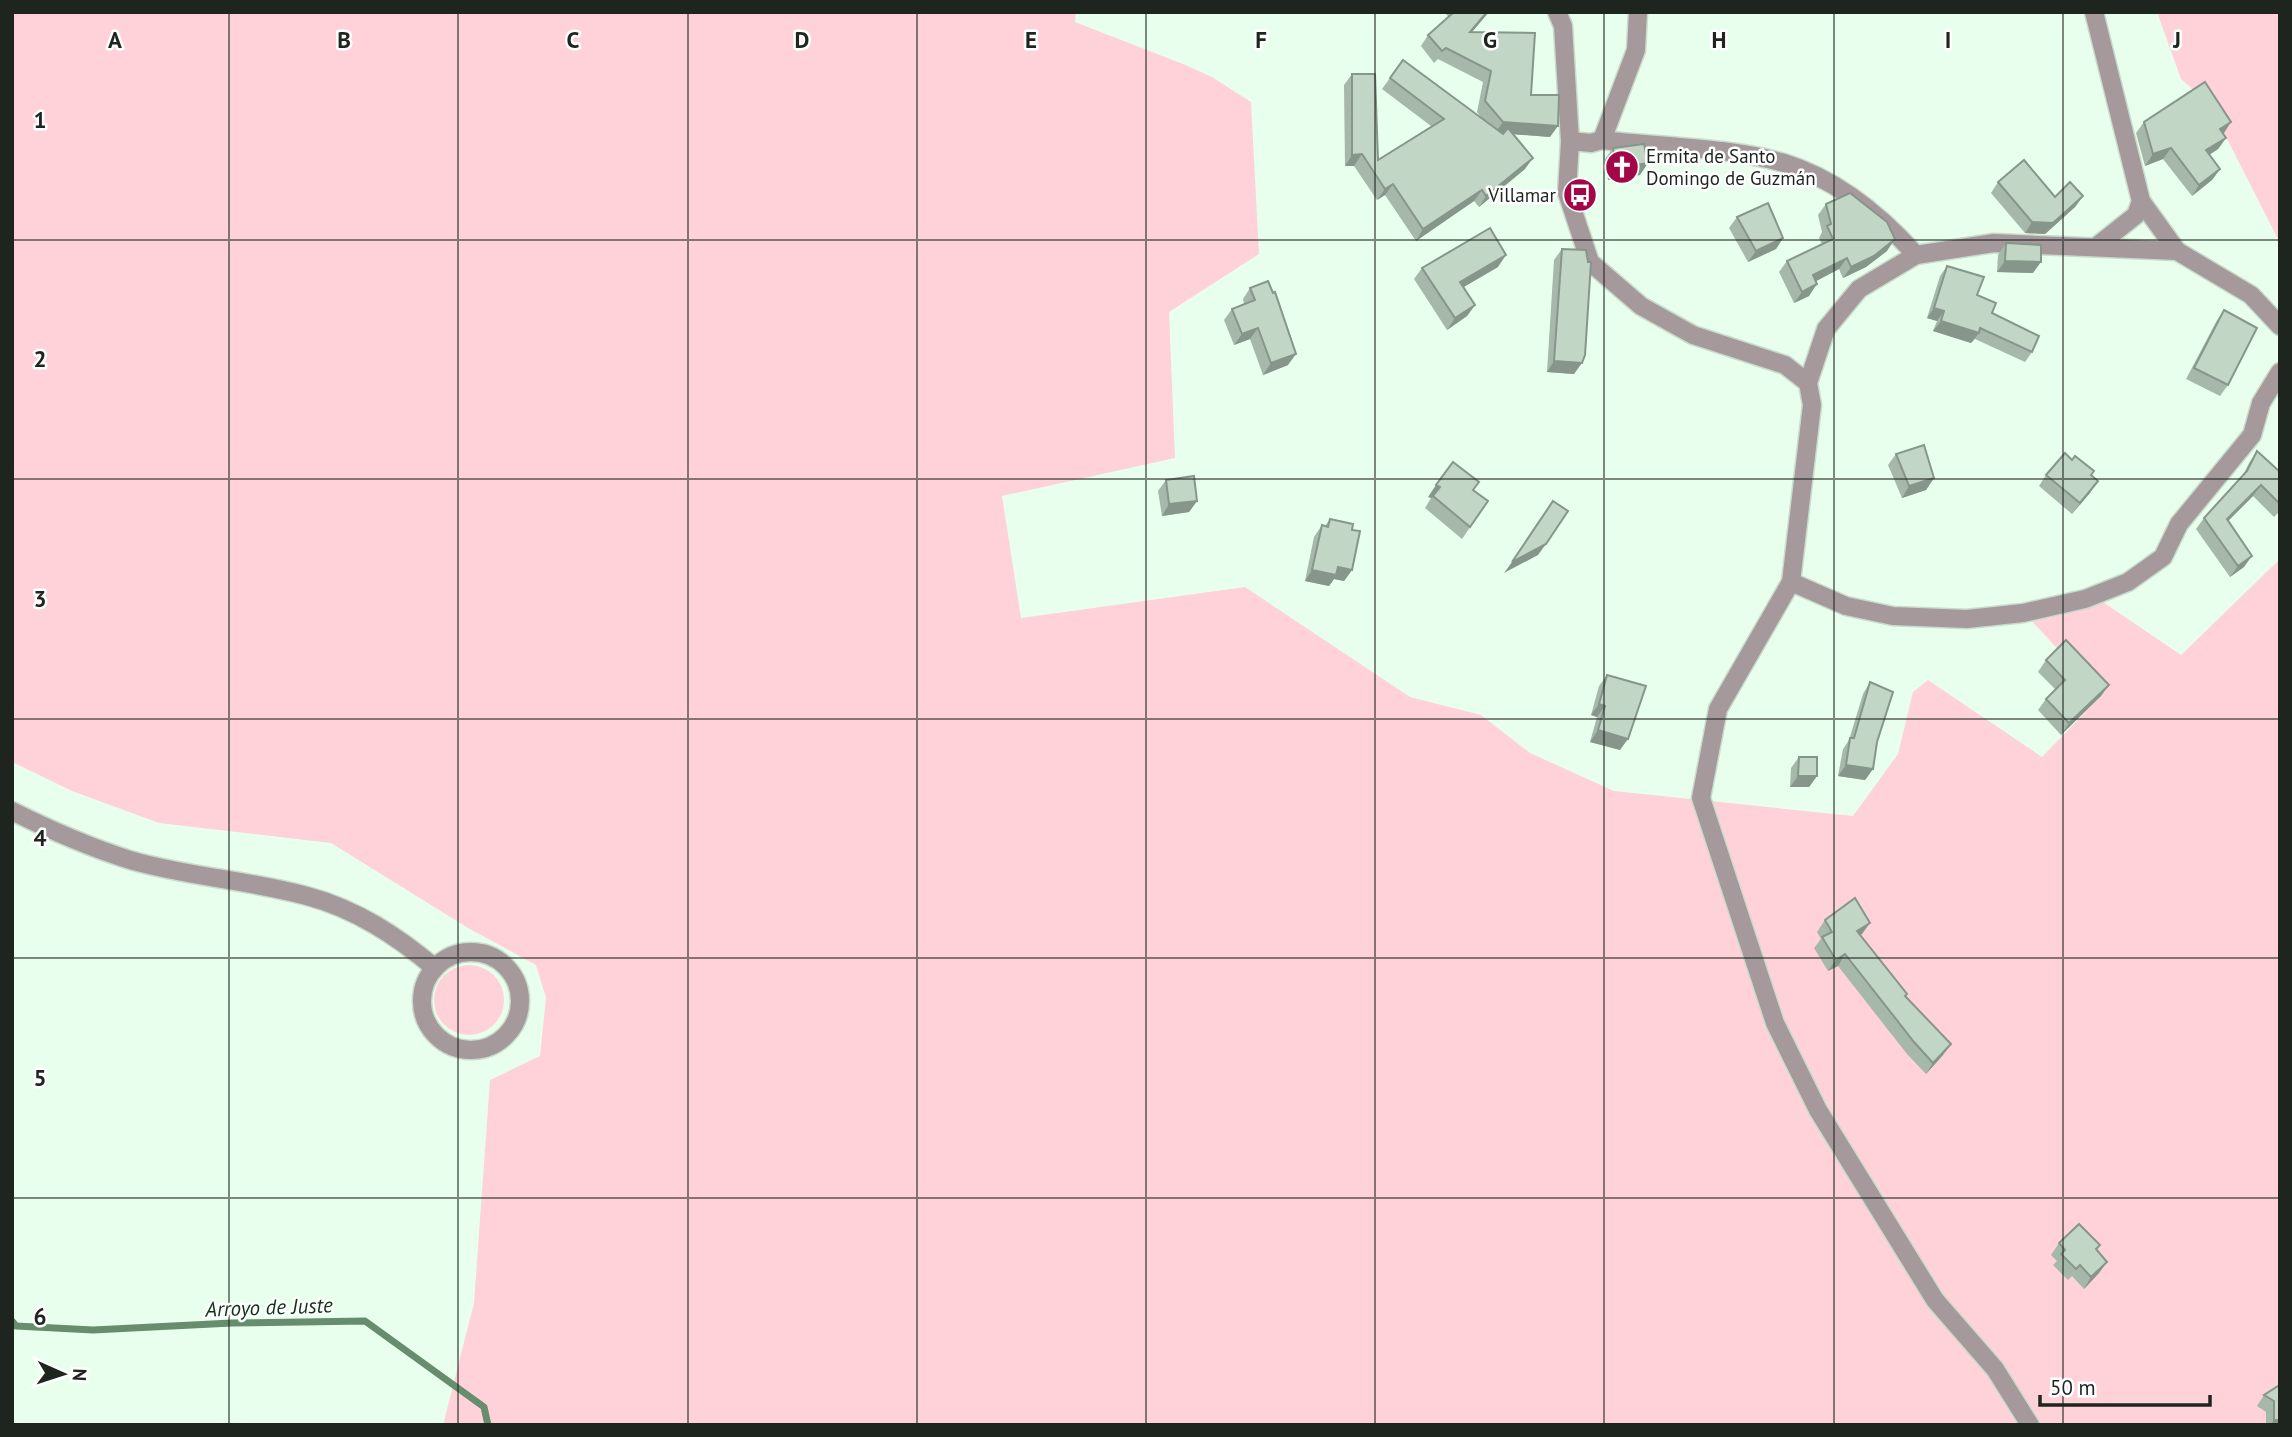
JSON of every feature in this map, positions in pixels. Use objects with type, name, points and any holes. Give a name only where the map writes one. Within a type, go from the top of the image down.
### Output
[{"type":"street","points":[[1557,12],[1563,26],[1570,141],[1567,193],[1590,262],[1641,306],[1662,318],[1693,335],[1786,365],[1808,383]]},
{"type":"street","points":[[1602,139],[1636,50],[1638,12]]},
{"type":"street","points":[[2094,12],[2141,201],[2176,251],[2251,295],[2280,326]]},
{"type":"street","points":[[1570,141],[1591,143],[1602,139],[1784,163],[1822,179],[1856,200],[1898,235],[1916,255]]},
{"type":"street","points":[[2097,246],[2136,215],[2141,201]]},
{"type":"street","points":[[2030,1425],[1995,1369],[1935,1300],[1818,1110],[1775,1023],[1701,798],[1718,709],[1791,582],[1812,405],[1808,383],[1826,329],[1859,289],[1916,255],[1994,243],[2176,251]]},
{"type":"street","points":[[1791,582],[1846,607],[1893,616],[1967,619],[2023,613],[2085,598],[2128,582],[2163,557],[2179,524],[2252,435],[2261,403],[2280,372]]},
{"type":"street","points":[[12,811],[56,832],[131,860],[309,896],[351,912],[391,934],[435,968]]},
{"type":"street","points":[[478,952],[494,958],[508,968],[519,988],[520,1010],[506,1036],[488,1048],[466,1051],[443,1043],[423,1014],[421,997],[428,977],[435,968],[442,961],[461,953],[478,952]]},
{"type":"shaded area","points":[[12,12],[1076,12],[1075,22],[1212,77],[1251,102],[1259,254],[1169,312],[1175,458],[1002,496],[1021,618],[1245,587],[1410,697],[1481,715],[1530,753],[1614,791],[1853,816],[1898,754],[1913,692],[1928,680],[2042,757],[2101,696],[2029,618],[2100,600],[2181,655],[2280,559],[2280,1425],[443,1425],[474,1303],[490,1080],[540,1056],[546,998],[536,965],[468,928],[331,843],[159,823],[72,791],[12,762]]},
{"type":"shaded area","points":[[2157,12],[2280,12],[2280,243],[2224,133],[2197,93],[2181,79]]},
{"type":"shaded area","points":[[476,965],[489,971],[498,980],[502,986],[502,1014],[494,1025],[483,1033],[462,1035],[444,1025],[436,1014],[434,993],[444,975],[455,967]]},
{"type":"building","points":[[1454,12],[1487,12],[1470,32],[1535,33],[1531,95],[1559,95],[1558,126],[1503,122],[1485,101],[1491,71],[1446,48],[1442,51],[1428,35]]},
{"type":"building","points":[[1403,60],[1503,134],[1508,128],[1533,158],[1486,196],[1482,190],[1423,229],[1393,184],[1385,189],[1362,154],[1352,155],[1352,74],[1375,74],[1378,160],[1444,119],[1390,78]]},
{"type":"building","points":[[2205,82],[2231,122],[2220,129],[2226,138],[2206,150],[2220,169],[2199,185],[2171,148],[2153,154],[2144,122]]},
{"type":"building","points":[[1644,144],[1648,163],[1616,168],[1613,148]]},
{"type":"building","points":[[2024,160],[2055,197],[2070,182],[2083,196],[2053,223],[2032,222],[1998,182]]},
{"type":"building","points":[[1850,193],[1887,222],[1895,239],[1874,256],[1851,267],[1847,258],[1813,275],[1817,284],[1802,292],[1787,261],[1833,239],[1827,226],[1831,224],[1826,204]]},
{"type":"building","points":[[1768,203],[1783,238],[1756,251],[1737,217]]},
{"type":"building","points":[[1490,228],[1506,255],[1460,282],[1475,305],[1455,318],[1422,268]]},
{"type":"building","points":[[2006,243],[2041,245],[2041,262],[2005,261]]},
{"type":"building","points":[[1562,249],[1586,250],[1588,262],[1591,262],[1585,355],[1582,363],[1554,361]]},
{"type":"building","points":[[1947,266],[1984,277],[1977,295],[1996,303],[1992,313],[2039,336],[2032,352],[1980,328],[1979,333],[1941,321],[1944,311],[1934,308]]},
{"type":"building","points":[[1268,281],[1273,293],[1275,292],[1296,354],[1271,363],[1258,328],[1242,334],[1232,309],[1255,300],[1250,288]]},
{"type":"building","points":[[2224,310],[2257,328],[2228,385],[2194,368]]},
{"type":"building","points":[[1924,445],[1934,478],[1909,486],[1896,454]]},
{"type":"building","points":[[2257,451],[2280,472],[2280,504],[2261,485],[2227,519],[2252,556],[2238,566],[2204,518],[2247,471]]},
{"type":"building","points":[[2065,453],[2072,460],[2075,456],[2094,471],[2091,475],[2098,481],[2080,503],[2046,475]]},
{"type":"building","points":[[1453,462],[1479,482],[1473,490],[1488,501],[1470,527],[1433,496],[1440,487],[1436,485]]},
{"type":"building","points":[[1194,476],[1197,501],[1169,504],[1166,480]]},
{"type":"building","points":[[1553,501],[1568,511],[1546,544],[1512,562]]},
{"type":"building","points":[[1330,519],[1353,524],[1352,530],[1360,531],[1352,570],[1338,567],[1336,575],[1312,570],[1322,525],[1328,527]]},
{"type":"building","points":[[2066,640],[2109,685],[2069,723],[2046,699],[2065,680],[2046,660]]},
{"type":"building","points":[[1607,675],[1646,686],[1628,739],[1598,730],[1605,706],[1599,704]]},
{"type":"building","points":[[1870,682],[1893,692],[1877,742],[1873,769],[1846,765],[1850,738],[1854,738]]},
{"type":"building","points":[[1799,757],[1817,757],[1817,776],[1798,776]]},
{"type":"building","points":[[1855,898],[1870,923],[1857,931],[1907,994],[1905,996],[1951,1044],[1933,1063],[1845,954],[1836,960],[1822,937],[1832,932],[1825,920]]},
{"type":"building","points":[[2079,1224],[2100,1245],[2096,1249],[2107,1262],[2091,1277],[2080,1265],[2076,1269],[2061,1254],[2065,1250],[2059,1243]]},
{"type":"building","points":[[2278,1386],[2280,1420],[2274,1420],[2274,1401],[2264,1395]]},
{"type":"waterway","name":"Arroyo de Juste","points":[[12,1321],[16,1326],[93,1330],[232,1323],[365,1321],[484,1407],[488,1425]]},
{"type":"place","name":"Ermita de Santo Domingo de Guzmán","points":[[1622,167]]},
{"type":"place","name":"Villamar","points":[[1580,195]]}]
